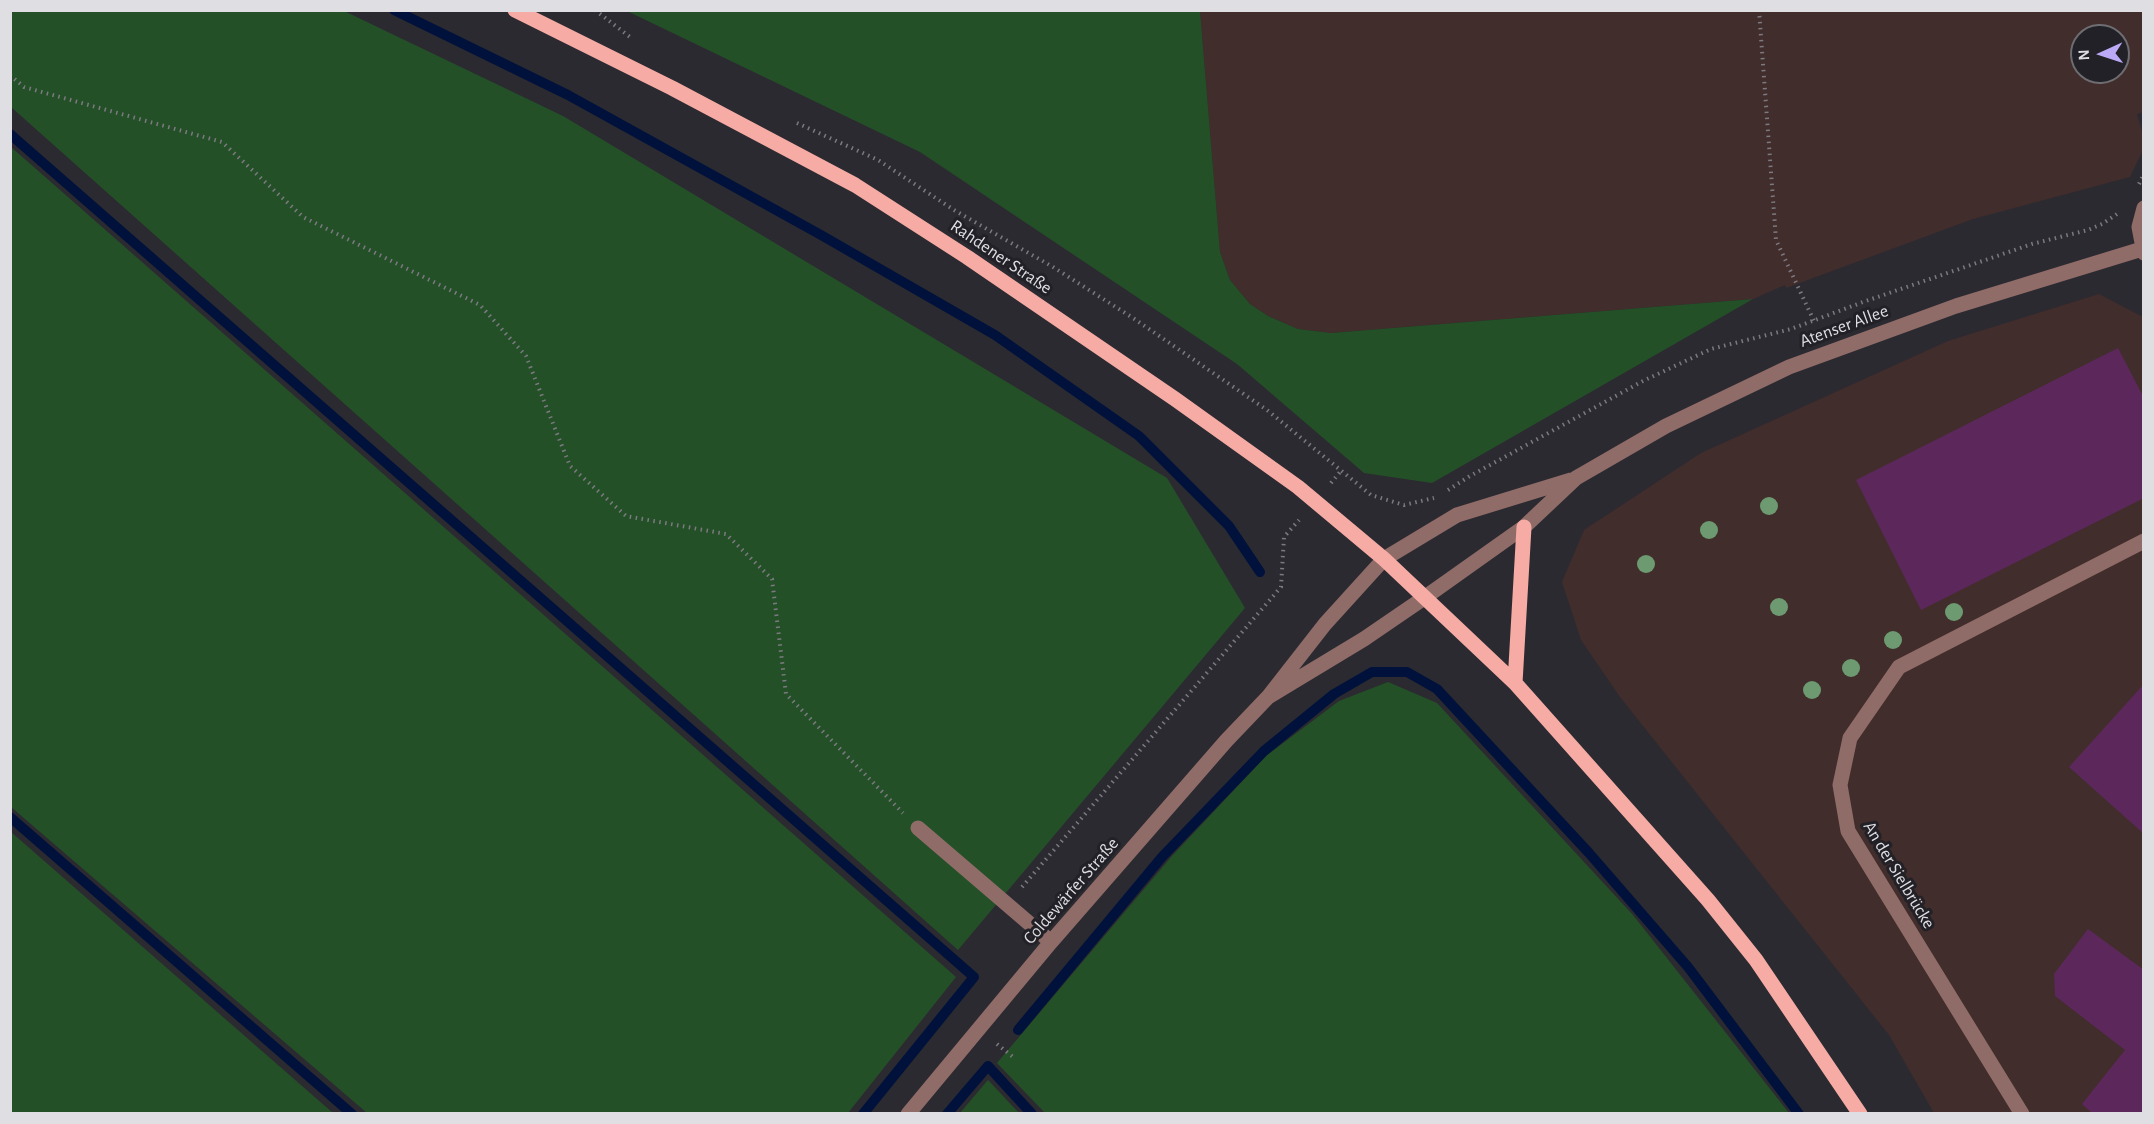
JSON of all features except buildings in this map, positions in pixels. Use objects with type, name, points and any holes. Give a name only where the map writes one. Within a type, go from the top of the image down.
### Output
[{"type":"main road","name":"Rahdener Straße","points":[[515,10],[672,88],[855,185],[967,257],[1175,399],[1298,487],[1384,559],[1515,683],[1660,845],[1743,943],[1860,1113]]},
{"type":"main road","points":[[1515,683],[1524,527]]},
{"type":"street","points":[[2143,251],[2139,227],[2144,208]]},
{"type":"street","name":"Atenser Allee","points":[[1384,559],[1457,515],[1576,478],[1666,426],[1789,367],[1956,306],[2143,251]]},
{"type":"street","name":"Atenser Allee","points":[[1424,598],[1524,527],[1576,478]]},
{"type":"street","name":"An der Sielbrücke","points":[[2022,1113],[1848,831],[1840,785],[1847,750],[1850,738],[1899,667],[2144,541]]},
{"type":"street","name":"Coldewärfer Straße","points":[[908,1113],[1051,942],[1226,741],[1268,698],[1325,624],[1384,559]]},
{"type":"street","name":"Coldewärfer Straße","points":[[1268,698],[1364,639],[1424,598]]},
{"type":"street","points":[[918,828],[1051,942]]},
{"type":"path","points":[[595,10],[639,42]]},
{"type":"path","points":[[1759,10],[1776,240],[1814,321]]},
{"type":"path","points":[[10,75],[24,87],[222,142],[303,217],[480,305],[526,356],[570,465],[626,516],[726,534],[772,579],[786,694],[918,828]]},
{"type":"path","points":[[793,122],[878,160],[954,210],[1073,280],[1267,410],[1371,495],[1404,505],[1439,496]]},
{"type":"path","points":[[2134,192],[2144,174]]},
{"type":"path","points":[[1447,491],[1470,476],[1632,387],[1711,349],[1791,329],[2032,244],[2088,230],[2102,224],[2122,208]]},
{"type":"path","points":[[1007,904],[1281,587],[1284,537],[1341,472]]},
{"type":"shaded area","points":[[1200,11],[2143,11],[2143,112],[2137,114],[2143,135],[2142,152],[2130,177],[1973,219],[1786,288],[1785,285],[1753,299],[1331,333],[1298,329],[1268,316],[1250,304],[1230,280],[1220,252]]},
{"type":"shaded area","points":[[2099,294],[2143,317],[2143,1113],[1934,1113],[1889,1035],[1620,697],[1581,640],[1562,582],[1584,530],[1701,453],[1948,341]]},
{"type":"green space","points":[[11,11],[344,11],[563,116],[1167,478],[1245,608],[958,950],[11,107]]},
{"type":"green space","points":[[627,11],[1200,11],[1220,252],[1230,280],[1250,304],[1268,316],[1298,329],[1331,333],[1753,299],[1432,483],[1364,473],[1237,364],[920,152]]},
{"type":"green space","points":[[11,147],[956,977],[848,1113],[367,1113],[11,807]]},
{"type":"green space","points":[[1388,682],[1437,703],[1633,915],[1789,1113],[1045,1113],[997,1063],[1172,856],[1266,756],[1339,701]]},
{"type":"green space","points":[[11,832],[333,1113],[11,1113]]},
{"type":"green space","points":[[988,1080],[1019,1113],[960,1113]]},
{"type":"waterway","points":[[394,10],[568,95],[821,235],[995,335],[1139,436],[1229,526],[1260,572]]},
{"type":"waterway","points":[[10,134],[974,977],[863,1114]]},
{"type":"waterway","points":[[1018,1030],[1162,857],[1264,751],[1334,694],[1372,672],[1407,672],[1437,689],[1589,853],[1688,967],[1799,1114]]},
{"type":"waterway","points":[[10,817],[352,1114]]},
{"type":"waterway","points":[[947,1114],[988,1066],[1032,1114]]}]
